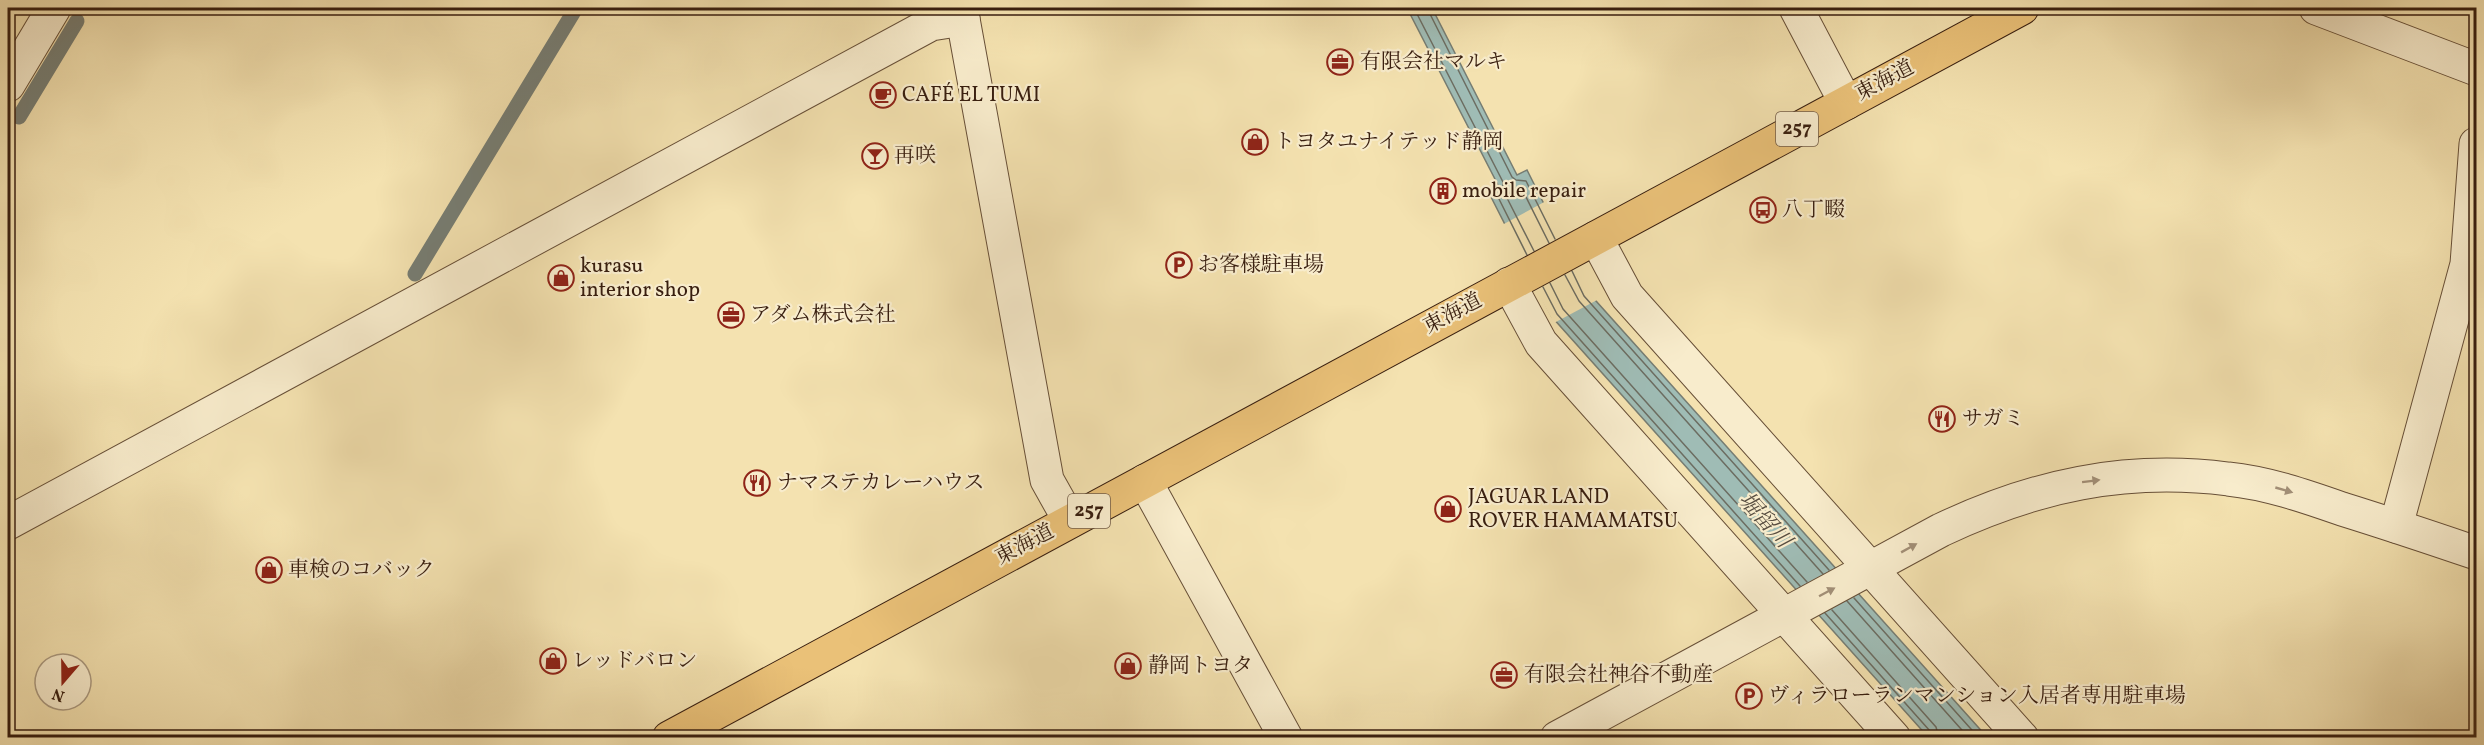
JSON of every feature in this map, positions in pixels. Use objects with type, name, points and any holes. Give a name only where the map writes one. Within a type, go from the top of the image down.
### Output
[{"type":"highway","name":"東海道","points":[[669,738],[2022,8]]},
{"type":"street","points":[[8,85],[54,8]]},
{"type":"street","points":[[1797,8],[1846,102]]},
{"type":"street","points":[[2316,8],[2476,69]]},
{"type":"street","points":[[8,523],[931,24],[962,13],[1047,480],[1070,521]]},
{"type":"street","points":[[2396,526],[2467,264],[2476,144]]},
{"type":"street","points":[[1584,244],[1864,572],[2022,738]]},
{"type":"street","points":[[1518,280],[1541,343],[1791,611],[1894,738]]},
{"type":"street","points":[[1568,735],[1791,611],[1986,509],[2033,493],[2081,482],[2130,476],[2180,475],[2230,479],[2278,488],[2476,553]]},
{"type":"street","points":[[1145,481],[1286,738]]},
{"type":"water","name":"堀留川","points":[[1407,8],[1432,8],[1517,175],[1527,170],[1588,292],[1987,737],[1928,737],[1552,317],[1488,191],[1498,185]]},
{"type":"pier","points":[[1546,201],[1591,290],[1599,299],[1554,323],[1502,225]]},
{"type":"waterway","points":[[415,274],[576,8]]},
{"type":"waterway","points":[[19,117],[77,21]]},
{"type":"place","name":"有限会社マルキ","points":[[1340,62]]},
{"type":"place","name":"CAFÉ EL TUMI","points":[[883,95]]},
{"type":"place","name":"トヨタユナイテッド静岡","points":[[1255,142]]},
{"type":"place","name":"再咲","points":[[875,156]]},
{"type":"place","name":"mobile repair","points":[[1443,191]]},
{"type":"place","name":"八丁畷","points":[[1763,210]]},
{"type":"place","name":"お客様駐車場","points":[[1179,265]]},
{"type":"place","name":"kurasu interior shop","points":[[561,278]]},
{"type":"place","name":"アダム株式会社","points":[[731,315]]},
{"type":"place","name":"サガミ","points":[[1942,419]]},
{"type":"place","name":"ナマステカレーハウス","points":[[757,483]]},
{"type":"place","name":"JAGUAR LAND ROVER HAMAMATSU","points":[[1448,509]]},
{"type":"place","name":"車検のコバック","points":[[269,570]]},
{"type":"place","name":"レッドバロン","points":[[553,661]]},
{"type":"place","name":"静岡トヨタ","points":[[1128,666]]},
{"type":"place","name":"有限会社神谷不動産","points":[[1504,675]]},
{"type":"place","name":"ヴィラローランマンション入居者専用駐車場","points":[[1749,696]]}]
